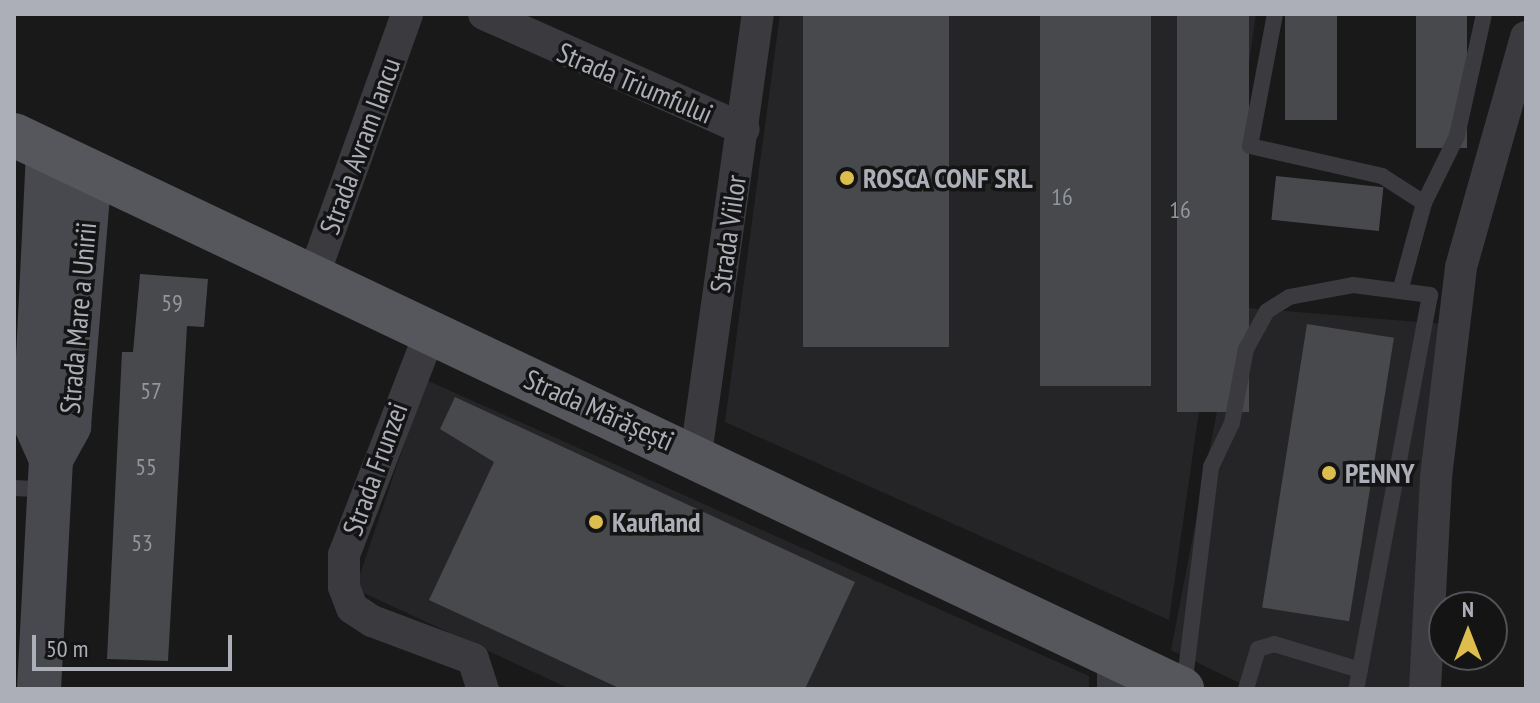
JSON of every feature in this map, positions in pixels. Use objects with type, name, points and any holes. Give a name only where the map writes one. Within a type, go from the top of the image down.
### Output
[{"type":"main road","name":"Strada Mărășești","points":[[31,144],[430,333],[696,454],[1113,674],[1183,689]]},
{"type":"main road","name":"Strada Mare a Unirii","points":[[31,144],[39,689]]},
{"type":"main road","name":"Strada Mare a Unirii","points":[[38,479],[69,426],[90,173]]},
{"type":"street","name":"Strada Avram Iancu","points":[[313,277],[407,14]]},
{"type":"street","name":"Strada Triumfului","points":[[484,14],[744,129]]},
{"type":"street","name":"Strada Viilor","points":[[696,454],[758,14]]},
{"type":"street","points":[[1425,689],[1444,297],[1526,37]]},
{"type":"street","name":"Strada Frunzei","points":[[430,333],[344,555],[352,608],[478,674]]},
{"type":"lane","points":[[1275,14],[1250,146],[1382,176],[1424,203]]},
{"type":"lane","points":[[1400,291],[1424,203],[1457,136],[1484,14]]},
{"type":"lane","points":[[1183,689],[1211,467],[1232,423],[1253,336],[1267,311],[1323,285],[1444,297],[1356,689]]},
{"type":"lane","points":[[1246,689],[1258,649],[1274,644],[1360,670]]},
{"type":"shaded area","points":[[780,14],[1256,14],[1169,620],[725,422]]},
{"type":"shaded area","points":[[1237,307],[1442,324],[1415,689],[1252,689],[1171,650]]},
{"type":"shaded area","name":"Kaufland","points":[[426,380],[1089,676],[1089,689],[570,689],[355,589]]},
{"type":"building","name":"ROSCA CONF SRL","points":[[803,14],[949,14],[949,347],[803,347]]},
{"type":"building","name":"ROSCA CONF SRL","points":[[1040,14],[1151,14],[1151,386],[1040,386]]},
{"type":"building","points":[[1177,14],[1249,14],[1249,412],[1177,412]]},
{"type":"building","points":[[1285,14],[1337,14],[1337,120],[1285,120]]},
{"type":"building","points":[[1416,14],[1467,14],[1467,148],[1416,148]]},
{"type":"building","points":[[1276,176],[1383,187],[1379,231],[1271,220]]},
{"type":"building","points":[[140,274],[208,279],[204,327],[187,326],[168,661],[107,659],[122,352],[133,352]]},
{"type":"building","name":"PENNY","points":[[1307,324],[1394,338],[1349,621],[1262,607]]},
{"type":"building","name":"Kaufland","points":[[455,397],[855,582],[805,689],[621,689],[429,600],[494,462],[440,429]]},
{"type":"place","name":"ROSCA CONF SRL","points":[[847,178]]},
{"type":"place","name":"PENNY","points":[[1329,473]]},
{"type":"place","name":"Kaufland","points":[[596,522]]}]
